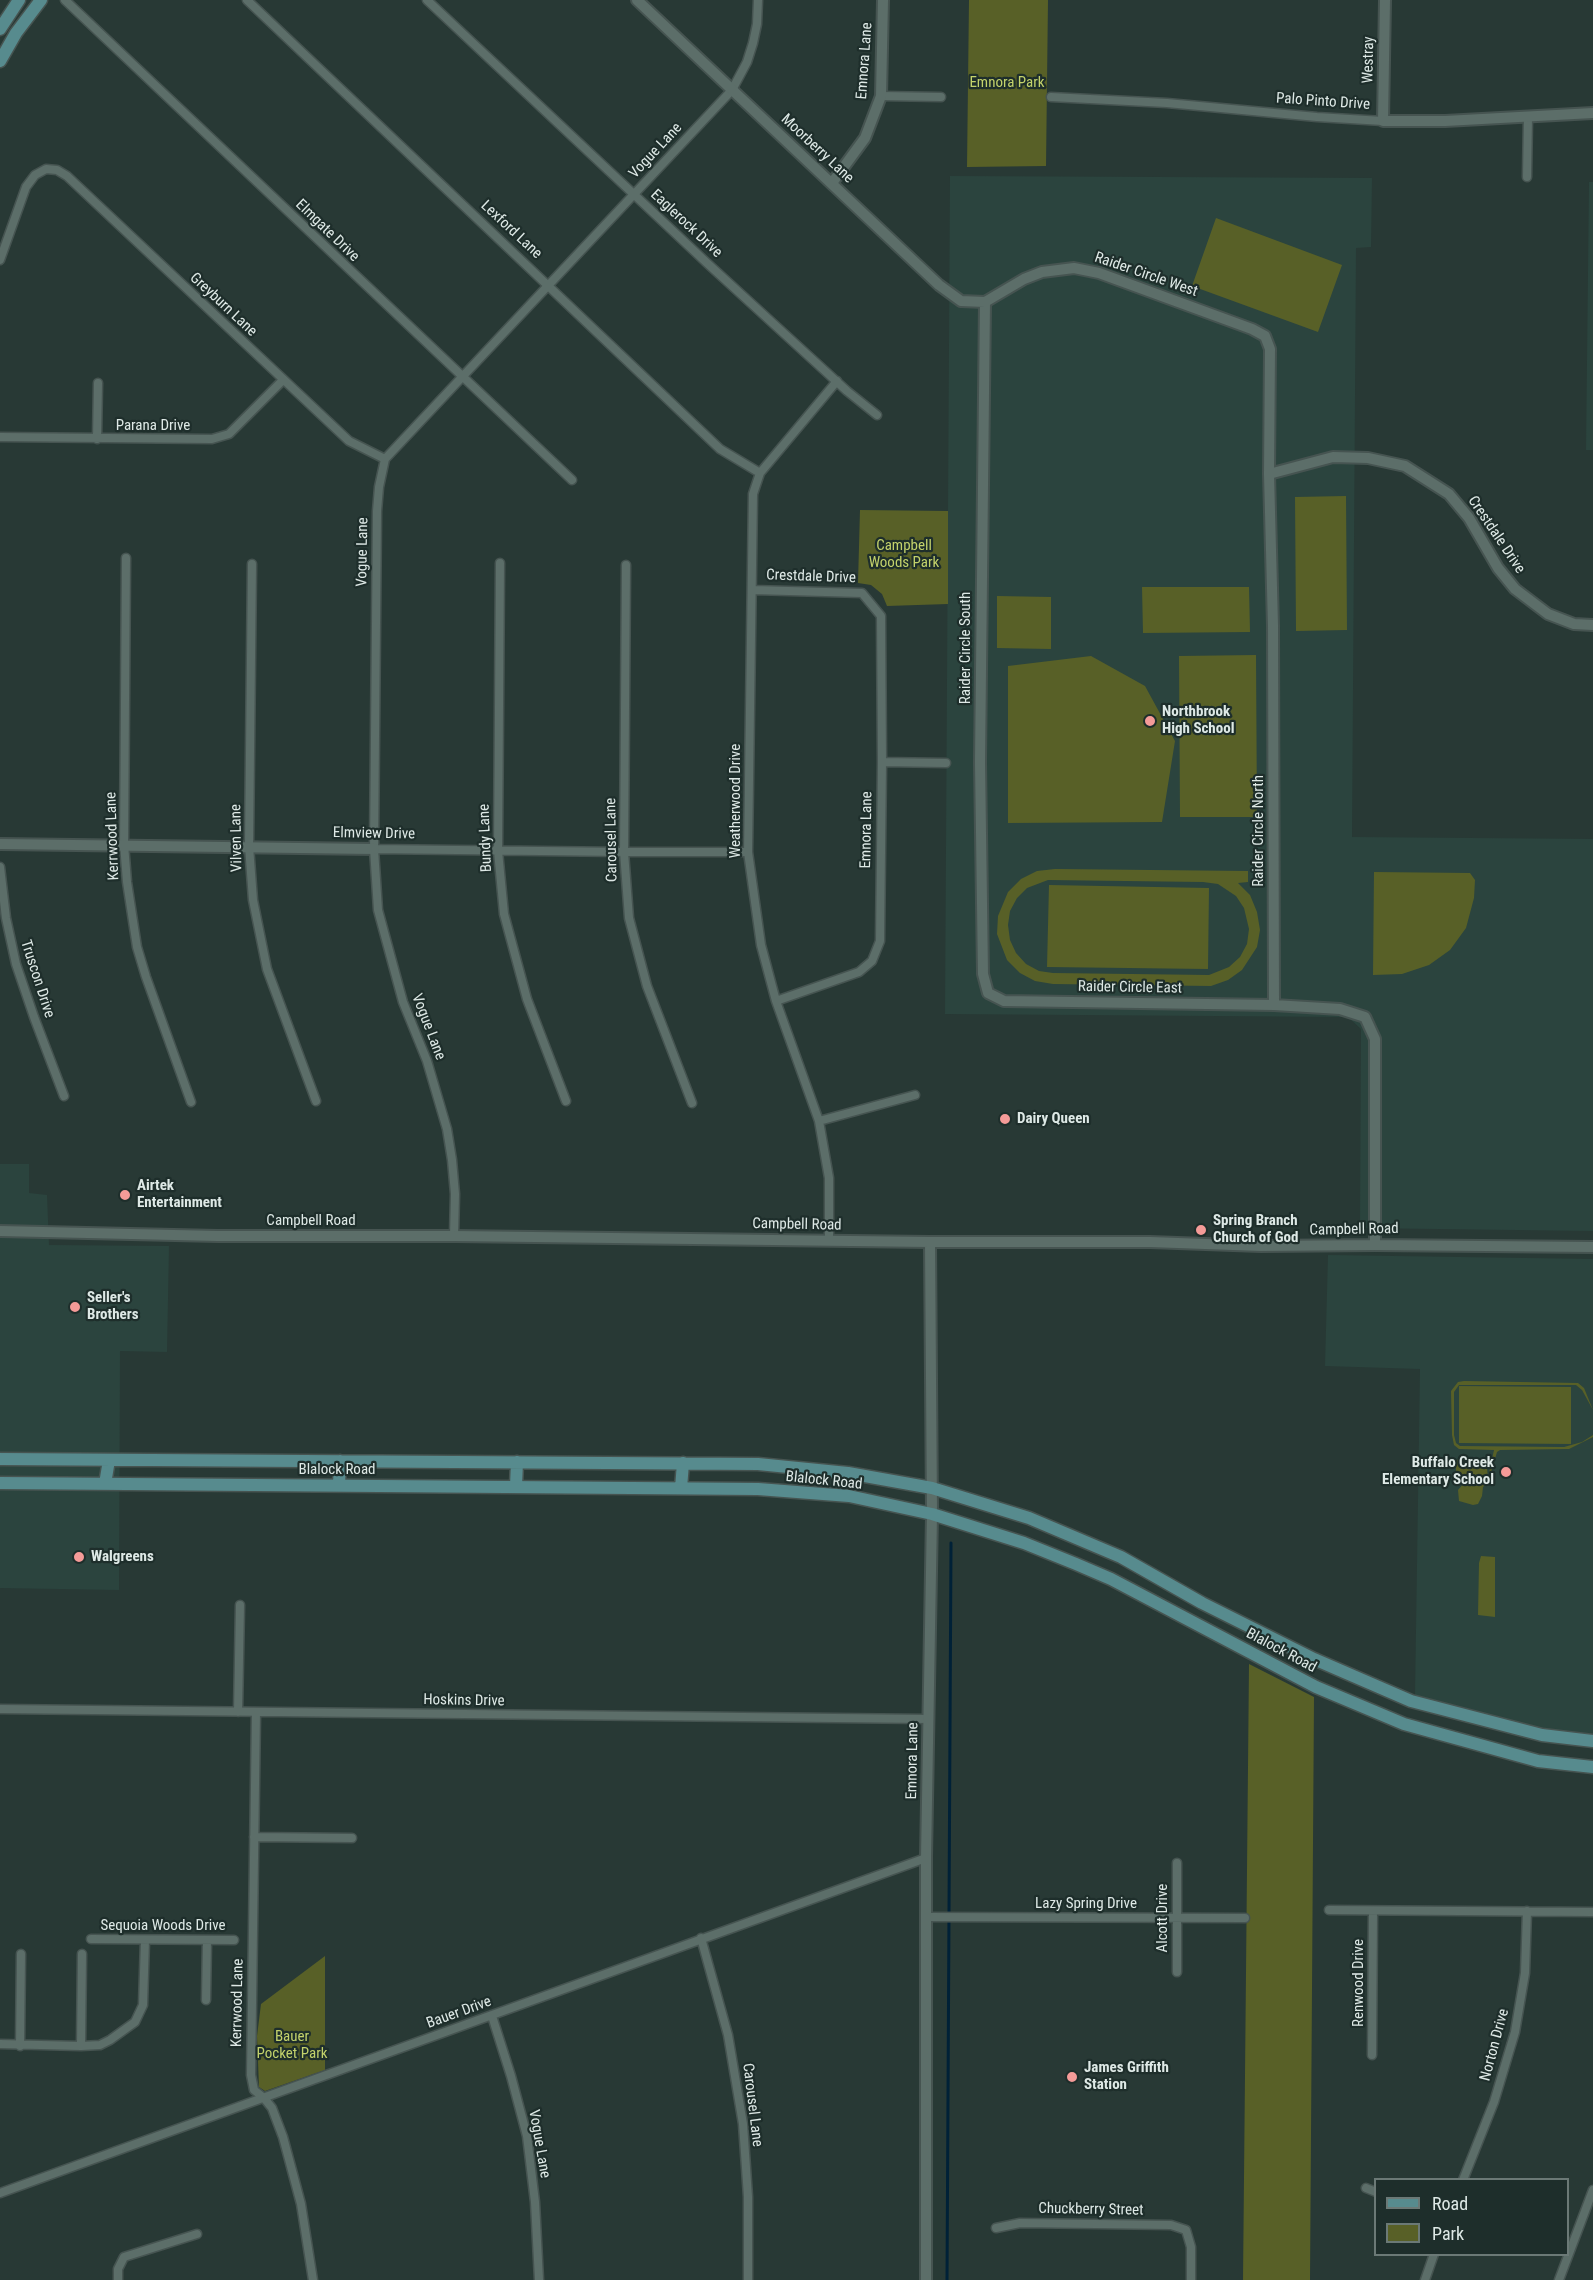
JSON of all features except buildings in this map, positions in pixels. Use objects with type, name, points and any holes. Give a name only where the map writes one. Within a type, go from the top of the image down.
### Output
[{"type":"main road","points":[[0,29],[19,0]]},
{"type":"main road","points":[[0,61],[16,33],[41,0]]},
{"type":"main road","name":"Blalock Road","points":[[0,1459],[758,1464],[848,1473],[932,1488],[1029,1518],[1121,1557],[1202,1603],[1314,1659],[1412,1701],[1542,1735],[1593,1741]]},
{"type":"main road","points":[[105,1484],[109,1460]]},
{"type":"main road","points":[[339,1485],[340,1461]]},
{"type":"main road","points":[[516,1486],[517,1462]]},
{"type":"main road","points":[[681,1488],[683,1463]]},
{"type":"main road","name":"Blalock Road","points":[[0,1484],[758,1489],[849,1496],[932,1514],[1024,1543],[1111,1579],[1317,1687],[1404,1724],[1538,1761],[1593,1767]]},
{"type":"street","name":"Elmgate Drive","points":[[65,0],[572,480]]},
{"type":"street","name":"Lexford Lane","points":[[247,0],[550,285],[720,449],[760,473]]},
{"type":"street","name":"Eaglerock Drive","points":[[427,0],[634,194],[877,415]]},
{"type":"street","name":"Moorberry Lane","points":[[637,0],[954,298],[961,301],[985,302]]},
{"type":"street","name":"Vogue Lane","points":[[454,1236],[455,1194],[447,1129],[430,1071],[391,964],[378,910],[374,849],[377,511],[385,459],[732,90],[747,62],[753,43],[758,24],[758,0]]},
{"type":"street","name":"Emnora Lane","points":[[832,183],[865,138],[881,96],[884,0]]},
{"type":"street","name":"Westray","points":[[1383,121],[1385,0]]},
{"type":"street","points":[[881,96],[941,97]]},
{"type":"street","name":"Palo Pinto Drive","points":[[1051,97],[1167,103],[1383,121],[1445,121],[1593,112]]},
{"type":"street","points":[[1527,177],[1528,117]]},
{"type":"street","name":"Greyburn Lane","points":[[0,260],[26,187],[35,175],[46,169],[57,170],[67,176],[349,441],[385,459]]},
{"type":"street","name":"Raider Circle West","points":[[985,302],[1024,279],[1042,272],[1074,268],[1099,273],[1252,329],[1265,336]]},
{"type":"street","name":"Raider Circle South","points":[[985,302],[981,774],[983,974],[988,993]]},
{"type":"street","name":"Raider Circle North","points":[[1265,336],[1270,349],[1269,474],[1274,626],[1274,1005]]},
{"type":"street","name":"Parana Drive","points":[[0,436],[212,439],[229,434],[283,380]]},
{"type":"street","name":"Weatherwood Drive","points":[[829,1240],[829,1178],[819,1120],[776,1001],[761,945],[748,852],[753,495],[760,473],[837,381]]},
{"type":"street","points":[[97,439],[98,383]]},
{"type":"street","name":"Crestdale Drive","points":[[1269,474],[1333,457],[1368,458],[1405,466],[1449,494],[1469,518],[1498,568],[1515,589],[1548,614],[1574,624],[1593,625]]},
{"type":"street","name":"Kerrwood Lane","points":[[126,558],[124,844],[127,882],[137,946],[156,1009],[191,1102]]},
{"type":"street","name":"Bundy Lane","points":[[500,563],[498,851],[504,914],[527,999],[566,1101]]},
{"type":"street","name":"Vilven Lane","points":[[252,564],[249,846],[253,900],[267,969],[316,1101]]},
{"type":"street","name":"Carousel Lane","points":[[626,565],[624,852],[629,918],[647,986],[692,1103]]},
{"type":"street","name":"Crestdale Drive","points":[[753,590],[862,593],[866,598]]},
{"type":"street","name":"Emnora Lane","points":[[776,1001],[860,972],[872,961],[880,941],[881,616],[866,598]]},
{"type":"street","points":[[882,762],[946,763]]},
{"type":"street","name":"Elmview Drive","points":[[0,844],[748,852]]},
{"type":"street","name":"Truscon Drive","points":[[0,867],[6,918],[16,964],[64,1096]]},
{"type":"street","name":"Raider Circle East","points":[[988,993],[1004,1001],[1274,1005]]},
{"type":"street","points":[[1274,1005],[1348,1011],[1365,1017],[1375,1039],[1376,1245]]},
{"type":"street","points":[[819,1120],[915,1095]]},
{"type":"street","name":"Campbell Road","points":[[0,1231],[218,1236],[454,1236],[930,1242],[1150,1242],[1261,1246],[1593,1247]]},
{"type":"street","name":"Emnora Lane","points":[[926,2280],[930,1917],[926,1858],[932,1514],[930,1242]]},
{"type":"street","points":[[238,1712],[240,1605]]},
{"type":"street","name":"Hoskins Drive","points":[[0,1709],[928,1719]]},
{"type":"street","name":"Kerrwood Lane","points":[[256,1712],[251,2075],[254,2090],[272,2108],[283,2137],[301,2204],[312,2280]]},
{"type":"street","points":[[254,1837],[352,1838]]},
{"type":"street","name":"Bauer Drive","points":[[0,2193],[926,1858]]},
{"type":"street","name":"Alcott Drive","points":[[1177,1863],[1177,1972]]},
{"type":"street","points":[[1329,1910],[1593,1912]]},
{"type":"street","name":"Renwood Drive","points":[[1372,2055],[1373,1911]]},
{"type":"street","name":"Norton Drive","points":[[1464,2178],[1494,2102],[1515,2032],[1525,1973],[1527,1911]]},
{"type":"street","name":"Lazy Spring Drive","points":[[930,1917],[1245,1918]]},
{"type":"street","name":"Carousel Lane","points":[[701,1938],[728,2035],[743,2124],[748,2197],[748,2280]]},
{"type":"street","name":"Sequoia Woods Drive","points":[[91,1939],[234,1940]]},
{"type":"street","points":[[0,2044],[100,2045],[135,2022],[143,2005],[145,1940]]},
{"type":"street","points":[[206,2000],[207,1940]]},
{"type":"street","points":[[20,2046],[21,1954]]},
{"type":"street","points":[[81,2046],[82,1954]]},
{"type":"street","name":"Vogue Lane","points":[[492,2016],[511,2074],[527,2136],[535,2202],[539,2280]]},
{"type":"street","points":[[1366,2188],[1374,2191]]},
{"type":"street","points":[[1569,2254],[1593,2190]]},
{"type":"street","name":"Chuckberry Street","points":[[996,2228],[1020,2223],[1171,2225],[1186,2230],[1191,2247],[1191,2280]]},
{"type":"street","points":[[118,2280],[118,2269],[124,2257],[197,2234]]},
{"type":"street","points":[[1425,2280],[1433,2256]]},
{"type":"street","points":[[1559,2280],[1568,2256]]},
{"type":"shaded area","name":"Northbrook High School","points":[[950,176],[1372,178],[1371,247],[1356,248],[1352,837],[1593,839],[1593,1231],[1360,1228],[1361,1029],[1348,1017],[945,1014]]},
{"type":"shaded area","points":[[1589,182],[1593,182],[1593,450],[1586,450]]},
{"type":"shaded area","points":[[0,1164],[29,1164],[29,1193],[47,1195],[49,1245],[169,1246],[167,1352],[120,1351],[119,1590],[0,1588]]},
{"type":"shaded area","name":"Buffalo Creek Elementary School","points":[[1328,1255],[1593,1259],[1593,1734],[1544,1729],[1415,1695],[1420,1369],[1325,1366]]},
{"type":"green space","name":"Emnora Park","points":[[969,0],[1048,0],[1046,166],[967,167]]},
{"type":"green space","points":[[1216,218],[1342,265],[1318,332],[1192,286]]},
{"type":"green space","points":[[1346,496],[1347,630],[1296,631],[1295,497]]},
{"type":"green space","name":"Campbell Woods Park","points":[[860,510],[948,511],[948,604],[887,606],[882,594],[871,585],[858,583]]},
{"type":"green space","points":[[1142,587],[1249,587],[1250,632],[1143,633]]},
{"type":"green space","points":[[997,596],[1051,597],[1051,649],[997,648]]},
{"type":"green space","points":[[1256,655],[1257,817],[1180,817],[1179,656]]},
{"type":"green space","points":[[1091,656],[1145,686],[1175,741],[1162,822],[1008,823],[1008,666]]},
{"type":"green space","points":[[1055,869],[1248,871],[1248,882],[1238,883],[1250,895],[1257,912],[1260,930],[1257,947],[1242,970],[1228,980],[1211,986],[1053,984],[1035,981],[1020,973],[1007,960],[997,934],[998,916],[1008,892],[1021,879],[1037,871]],"holes":[[[1048,880],[1218,884],[1236,896],[1244,908],[1249,929],[1247,944],[1240,957],[1229,967],[1209,975],[1039,971],[1026,964],[1016,953],[1010,940],[1008,925],[1010,911],[1017,898],[1027,888]]]},
{"type":"green space","points":[[1374,872],[1470,873],[1475,880],[1474,898],[1466,928],[1450,950],[1429,965],[1402,974],[1373,975]]},
{"type":"green space","points":[[1049,885],[1209,888],[1208,969],[1047,967]]},
{"type":"green space","points":[[1458,1382],[1578,1383],[1584,1388],[1593,1410],[1582,1390],[1576,1385],[1459,1385],[1454,1392],[1454,1435],[1456,1443],[1460,1446],[1564,1447],[1582,1442],[1593,1435],[1593,1437],[1569,1449],[1500,1450],[1497,1452],[1491,1473],[1489,1473],[1494,1450],[1459,1449],[1454,1445],[1451,1391]]},
{"type":"green space","points":[[1459,1386],[1571,1387],[1571,1444],[1459,1443]]},
{"type":"green space","points":[[1461,1457],[1471,1463],[1482,1461],[1487,1466],[1488,1482],[1483,1487],[1478,1504],[1459,1501],[1458,1490],[1464,1483],[1456,1479],[1456,1465],[1457,1460]]},
{"type":"green space","points":[[1481,1556],[1495,1557],[1495,1617],[1478,1615]]},
{"type":"green space","points":[[1249,1664],[1314,1697],[1310,2280],[1243,2280]]},
{"type":"green space","name":"Bauer Pocket Park","points":[[325,1956],[325,2070],[265,2091],[259,2087],[257,2036],[261,2004]]},
{"type":"waterway","points":[[947,2280],[951,1543]]},
{"type":"place","name":"Northbrook High School","points":[[1150,721]]},
{"type":"place","name":"Dairy Queen","points":[[1005,1119]]},
{"type":"place","name":"Airtek Entertainment","points":[[125,1195]]},
{"type":"place","name":"Spring Branch Church of God","points":[[1201,1230]]},
{"type":"place","name":"Seller's Brothers","points":[[75,1307]]},
{"type":"place","name":"Buffalo Creek Elementary School","points":[[1506,1472]]},
{"type":"place","name":"Walgreens","points":[[79,1557]]},
{"type":"place","name":"James Griffith Station","points":[[1072,2077]]}]
